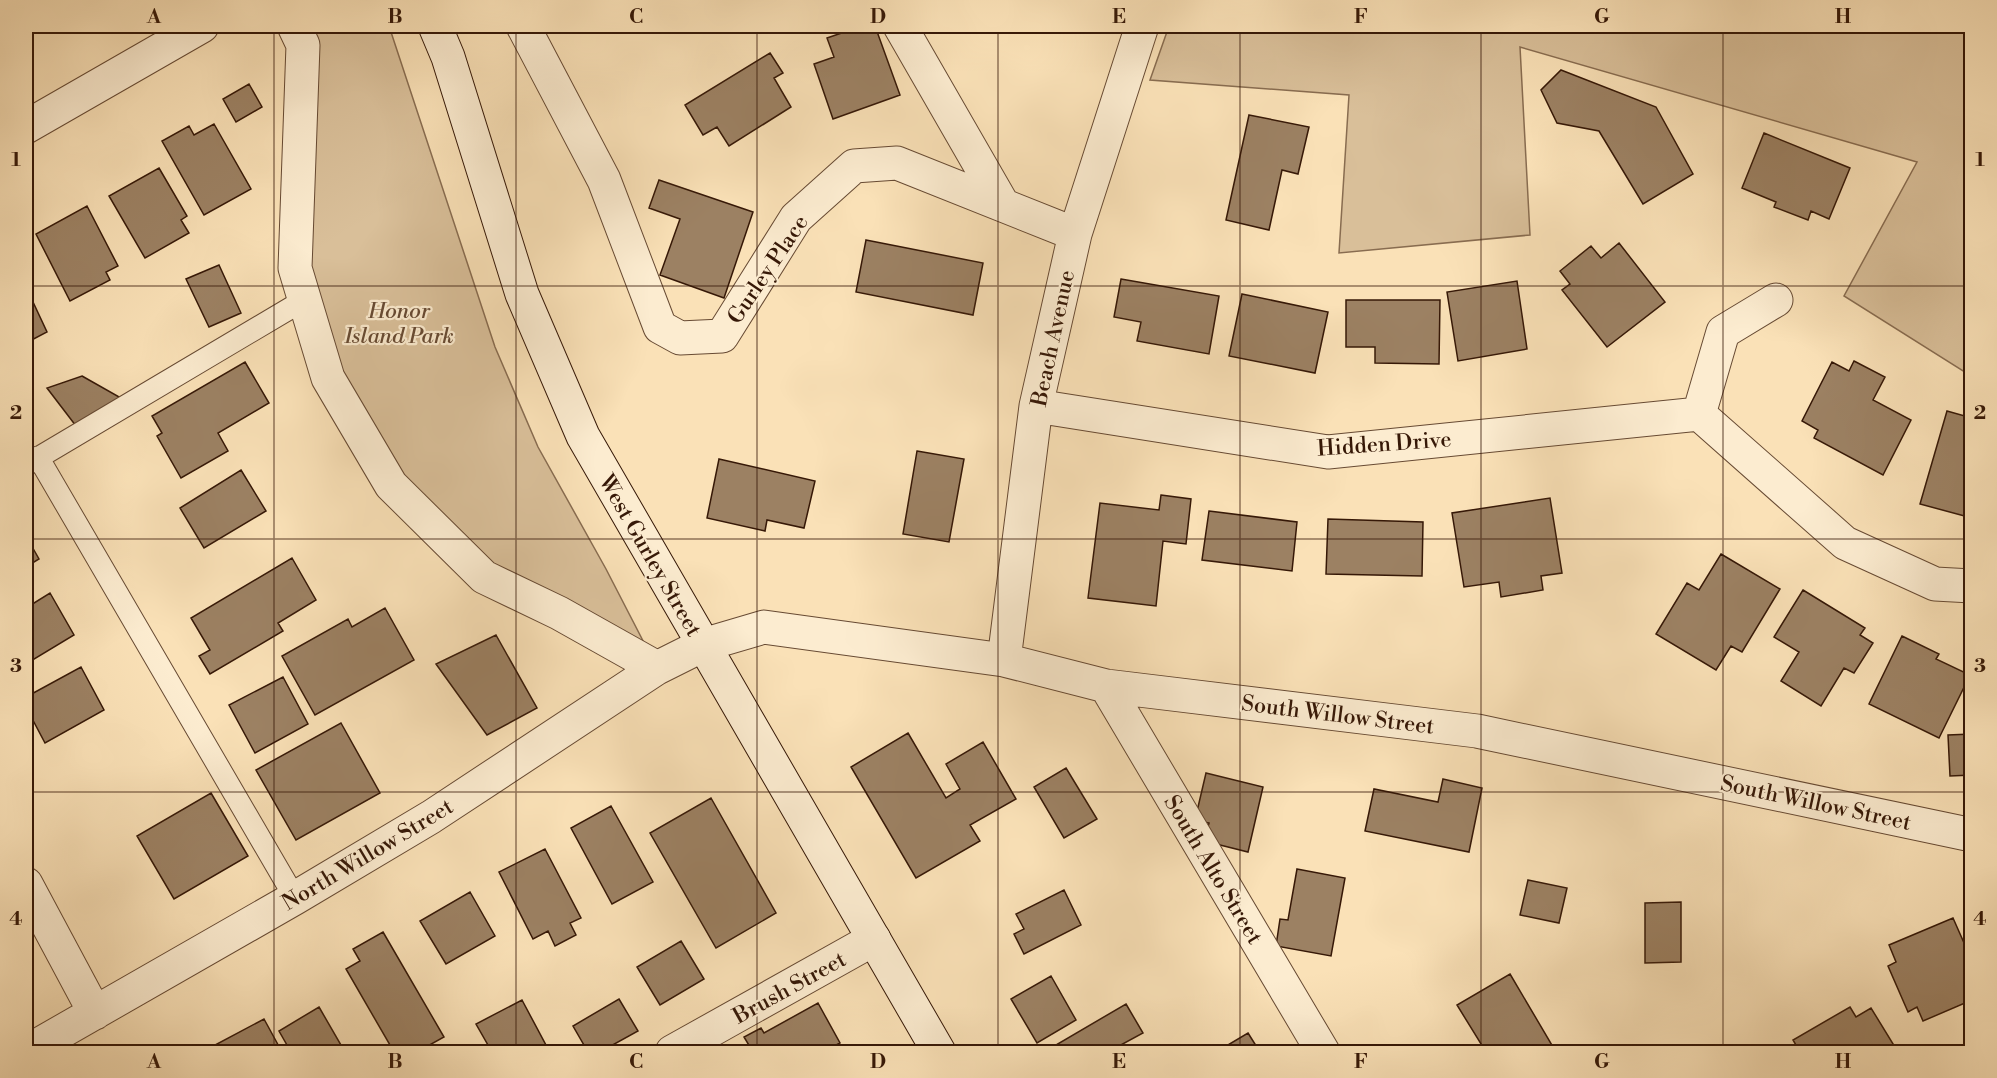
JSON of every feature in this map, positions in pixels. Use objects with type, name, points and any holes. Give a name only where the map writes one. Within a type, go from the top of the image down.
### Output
[{"type":"street","points":[[26,127],[202,26]]},
{"type":"street","points":[[294,26],[303,45],[295,268],[328,378],[391,485],[484,577],[559,613],[657,668]]},
{"type":"street","name":"West Gurley Street","points":[[435,26],[448,57],[522,294],[583,436],[939,1053]]},
{"type":"street","name":"Gurley Place","points":[[523,26],[604,180],[660,327],[680,338],[722,336],[796,218],[854,166],[897,163],[1075,234]]},
{"type":"street","points":[[900,26],[1003,205]]},
{"type":"street","name":"Beach Avenue","points":[[1004,660],[1036,406],[1075,234],[1142,26]]},
{"type":"street","points":[[1776,300],[1723,332],[1699,414],[1845,543],[1935,584],[1971,586]]},
{"type":"street","name":"Hidden Drive","points":[[1036,406],[1328,452],[1699,414]]},
{"type":"street","name":"South Willow Street","points":[[703,645],[764,627],[1004,660],[1106,686],[1477,731],[1971,835]]},
{"type":"street","name":"North Willow Street","points":[[26,1052],[295,898],[431,817],[657,668],[703,645]]},
{"type":"street","name":"South Alto Street","points":[[1106,686],[1323,1053]]},
{"type":"street","points":[[26,884],[95,1013]]},
{"type":"street","name":"Brush Street","points":[[672,1053],[874,939]]},
{"type":"lane","points":[[295,898],[32,461],[304,300]]},
{"type":"green space","name":"Honor Island Park","points":[[294,26],[389,26],[495,347],[538,447],[606,569],[657,668],[484,577],[391,485],[304,300]]},
{"type":"green space","points":[[1169,26],[1971,26],[1971,376],[1844,296],[1917,162],[1520,47],[1530,235],[1339,253],[1349,95],[1150,80]]},
{"type":"building","points":[[736,26],[754,26],[741,33]]},
{"type":"building","points":[[862,26],[875,26],[900,95],[833,119],[814,64],[834,57],[827,38]]},
{"type":"building","points":[[770,53],[783,73],[774,78],[791,107],[729,146],[717,127],[703,135],[685,105]]},
{"type":"building","points":[[1561,70],[1656,107],[1693,174],[1643,204],[1599,131],[1557,123],[1541,90]]},
{"type":"building","points":[[249,84],[262,107],[236,122],[223,99]]},
{"type":"building","points":[[1249,115],[1309,127],[1298,174],[1282,170],[1269,230],[1226,220]]},
{"type":"building","points":[[214,124],[251,189],[204,215],[162,141],[189,126],[194,135]]},
{"type":"building","points":[[1764,133],[1850,168],[1829,219],[1811,211],[1808,220],[1774,207],[1776,202],[1742,188]]},
{"type":"building","points":[[159,168],[187,216],[181,220],[189,233],[145,258],[109,196]]},
{"type":"building","points":[[659,180],[753,212],[724,298],[660,275],[680,219],[649,208]]},
{"type":"building","points":[[87,206],[118,266],[106,272],[110,280],[70,301],[36,234]]},
{"type":"building","points":[[866,240],[983,263],[973,315],[856,292]]},
{"type":"building","points":[[1619,243],[1665,302],[1607,347],[1562,290],[1570,284],[1560,271],[1591,246],[1601,258]]},
{"type":"building","points":[[219,265],[241,313],[209,327],[186,279]]},
{"type":"building","points":[[1121,279],[1219,296],[1209,354],[1137,341],[1141,322],[1114,317]]},
{"type":"building","points":[[1517,281],[1527,349],[1458,361],[1447,292]]},
{"type":"building","points":[[26,287],[47,332],[26,343]]},
{"type":"building","points":[[1242,294],[1328,312],[1315,373],[1229,356]]},
{"type":"building","points":[[1346,300],[1440,300],[1439,364],[1375,363],[1375,347],[1346,347]]},
{"type":"building","points":[[1854,361],[1885,377],[1873,400],[1911,420],[1883,475],[1814,438],[1818,430],[1802,421],[1832,362],[1849,371]]},
{"type":"building","points":[[245,362],[269,403],[218,433],[228,451],[181,478],[157,436],[162,433],[152,416]]},
{"type":"building","points":[[82,376],[121,398],[76,426],[47,388]]},
{"type":"building","points":[[1947,411],[1972,418],[1972,518],[1920,504]]},
{"type":"building","points":[[917,451],[964,459],[949,542],[903,534]]},
{"type":"building","points":[[719,459],[815,481],[804,528],[767,520],[765,531],[707,518]]},
{"type":"building","points":[[241,470],[266,511],[204,548],[180,508]]},
{"type":"building","points":[[1161,495],[1191,499],[1186,544],[1163,541],[1156,606],[1088,598],[1100,503],[1159,510]]},
{"type":"building","points":[[1550,498],[1562,573],[1541,576],[1543,590],[1501,597],[1499,582],[1464,587],[1452,513]]},
{"type":"building","points":[[1209,511],[1297,522],[1292,571],[1202,560]]},
{"type":"building","points":[[1328,519],[1423,522],[1422,576],[1326,574]]},
{"type":"building","points":[[26,536],[39,559],[26,567]]},
{"type":"building","points":[[1721,554],[1780,589],[1742,652],[1731,646],[1716,670],[1656,634],[1687,583],[1699,590]]},
{"type":"building","points":[[292,558],[316,600],[278,623],[283,631],[210,674],[199,656],[210,650],[191,618]]},
{"type":"building","points":[[1803,590],[1865,628],[1860,635],[1873,643],[1854,673],[1844,668],[1821,706],[1781,681],[1799,652],[1774,637]]},
{"type":"building","points":[[50,593],[74,635],[26,664],[26,608]]},
{"type":"building","points":[[385,608],[414,660],[315,715],[282,656],[348,619],[352,627]]},
{"type":"building","points":[[496,635],[537,708],[487,735],[436,664]]},
{"type":"building","points":[[1902,636],[1939,654],[1936,659],[1970,675],[1939,738],[1869,704]]},
{"type":"building","points":[[81,667],[104,710],[45,743],[26,707],[26,697]]},
{"type":"building","points":[[283,677],[308,724],[255,753],[229,705]]},
{"type":"building","points":[[341,723],[380,793],[296,840],[256,770]]},
{"type":"building","points":[[908,733],[946,798],[960,789],[946,764],[983,742],[1016,799],[970,825],[980,841],[916,878],[851,767]]},
{"type":"building","points":[[1972,734],[1972,775],[1950,776],[1948,735]]},
{"type":"building","points":[[1066,768],[1097,819],[1064,838],[1034,787]]},
{"type":"building","points":[[1206,773],[1263,787],[1248,852],[1204,841],[1209,823],[1195,820]]},
{"type":"building","points":[[1443,779],[1482,788],[1469,852],[1365,831],[1374,789],[1438,802]]},
{"type":"building","points":[[211,793],[248,856],[174,899],[137,836]]},
{"type":"building","points":[[711,798],[776,913],[716,948],[650,833]]},
{"type":"building","points":[[611,806],[653,882],[612,904],[571,828]]},
{"type":"building","points":[[545,849],[581,918],[570,923],[576,935],[555,946],[548,931],[533,939],[499,872]]},
{"type":"building","points":[[1297,869],[1345,878],[1331,956],[1276,946],[1280,919],[1288,920]]},
{"type":"building","points":[[1528,880],[1567,888],[1559,923],[1520,915]]},
{"type":"building","points":[[1064,890],[1081,925],[1024,954],[1014,934],[1024,929],[1016,914]]},
{"type":"building","points":[[470,892],[495,936],[446,964],[420,921]]},
{"type":"building","points":[[1681,902],[1681,962],[1645,963],[1645,903]]},
{"type":"building","points":[[1953,918],[1972,961],[1972,1000],[1923,1021],[1917,1007],[1908,1012],[1888,966],[1896,962],[1889,945]]},
{"type":"building","points":[[383,932],[444,1037],[417,1052],[394,1052],[346,969],[360,961],[353,949]]},
{"type":"building","points":[[681,941],[704,979],[660,1005],[637,967]]},
{"type":"building","points":[[1510,974],[1556,1052],[1486,1052],[1457,1005]]},
{"type":"building","points":[[1051,976],[1076,1020],[1037,1043],[1011,999]]},
{"type":"building","points":[[619,999],[638,1031],[600,1052],[588,1052],[573,1026]]},
{"type":"building","points":[[522,1000],[547,1047],[538,1052],[492,1052],[476,1024]]},
{"type":"building","points":[[818,1003],[840,1043],[823,1052],[753,1052],[744,1037],[761,1028],[764,1033]]},
{"type":"building","points":[[1126,1004],[1143,1033],[1108,1052],[1044,1052]]},
{"type":"building","points":[[319,1007],[345,1052],[291,1052],[279,1031]]},
{"type":"building","points":[[1850,1007],[1856,1017],[1871,1008],[1898,1052],[1800,1052],[1793,1040]]},
{"type":"building","points":[[264,1019],[282,1052],[202,1052]]},
{"type":"building","points":[[1248,1033],[1260,1052],[1216,1052]]}]
